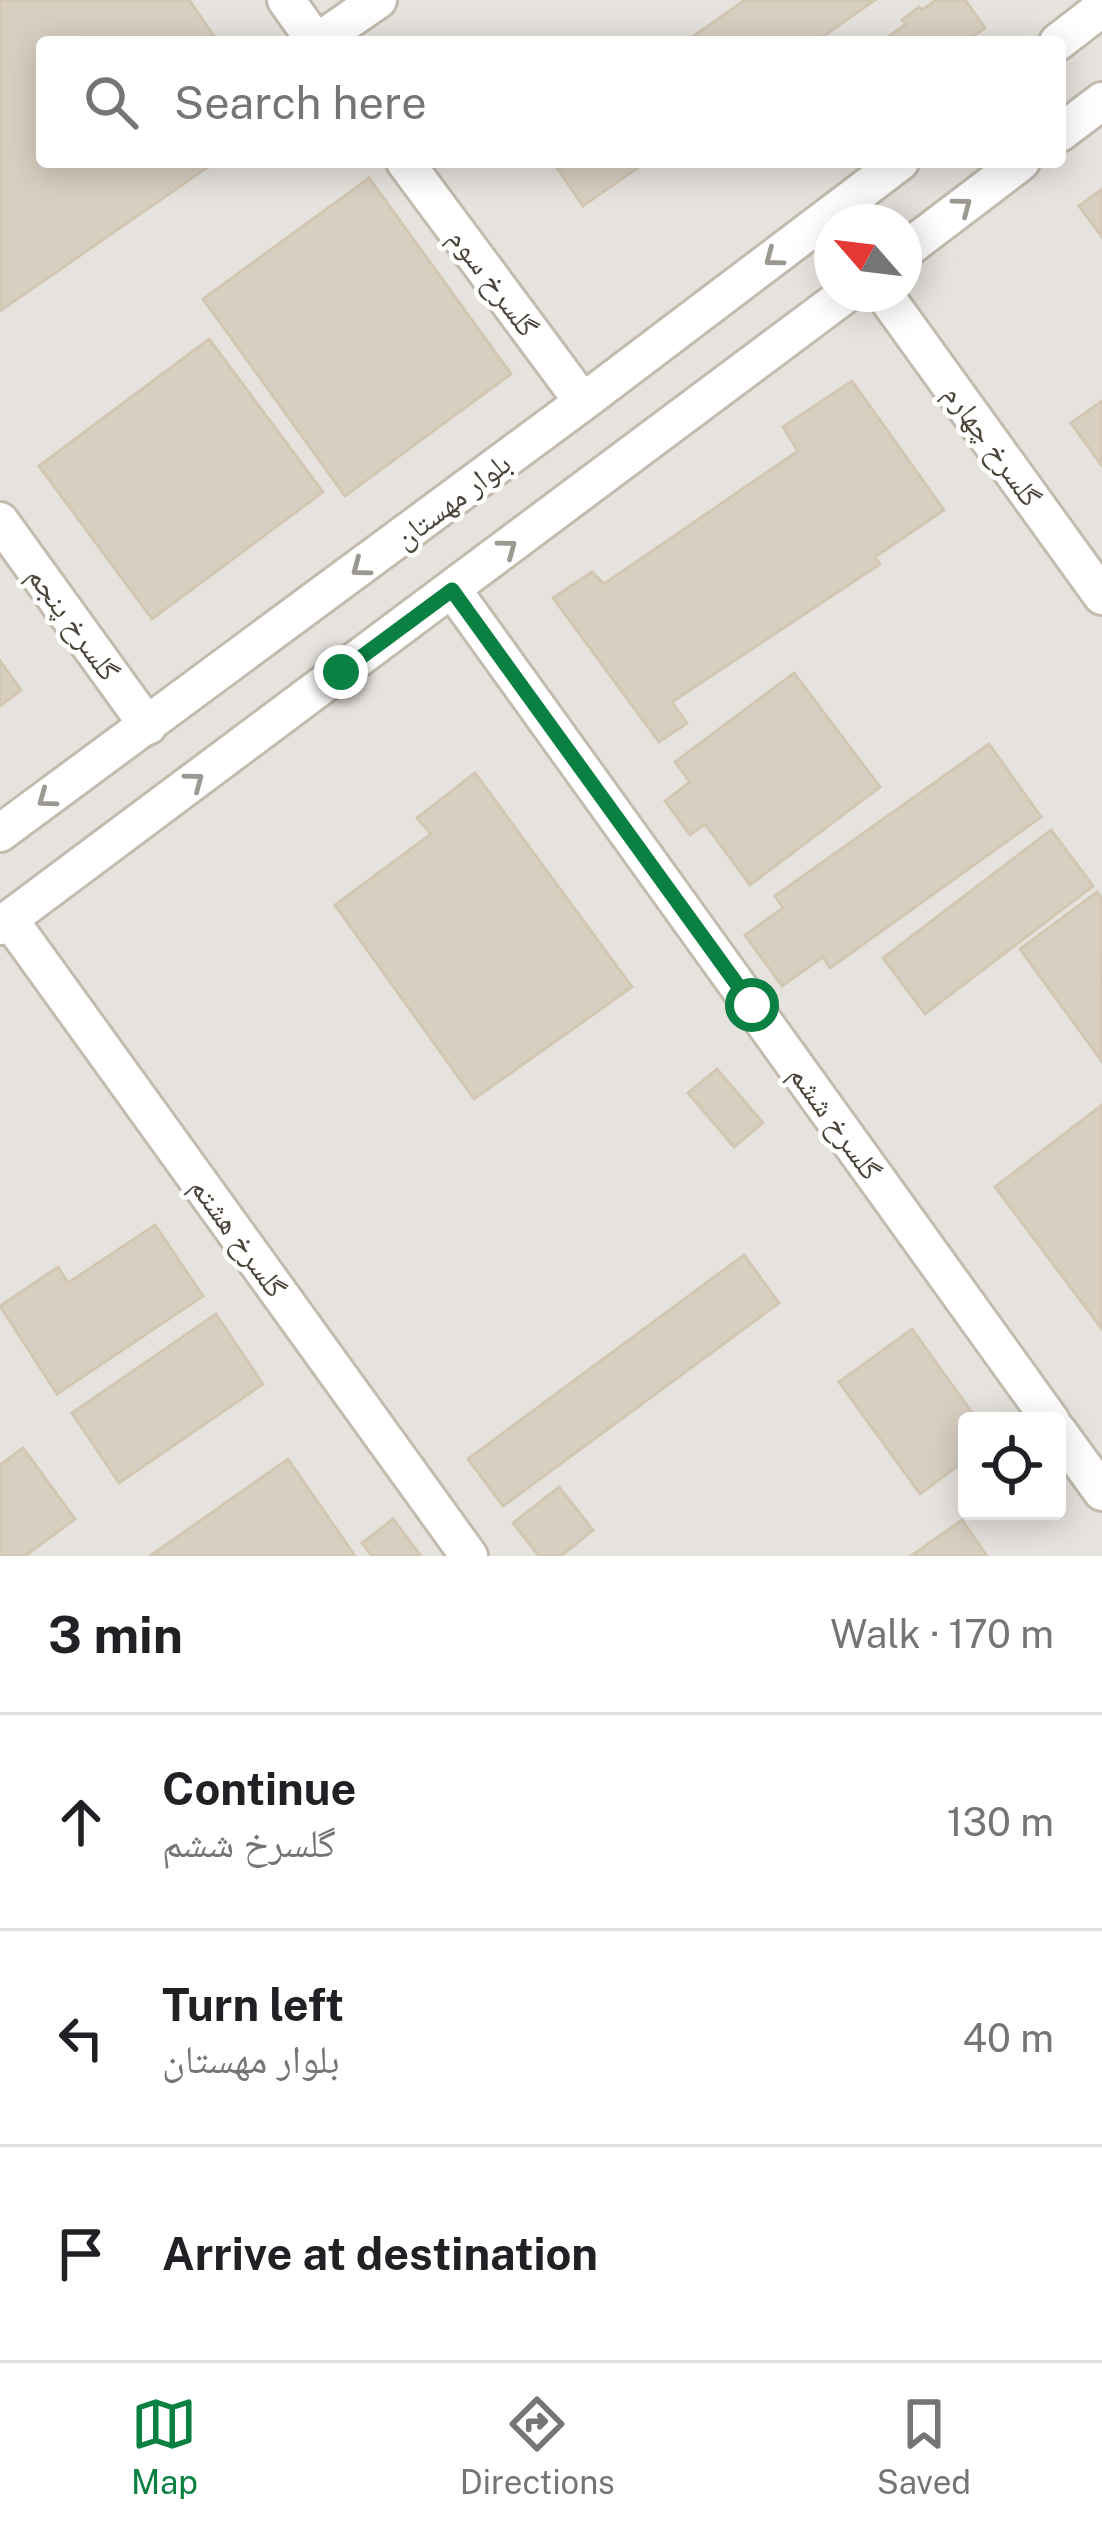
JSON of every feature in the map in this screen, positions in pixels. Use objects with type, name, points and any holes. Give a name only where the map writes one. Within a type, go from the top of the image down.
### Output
[{"type":"street","points":[[286,0],[313,36]]},
{"type":"street","points":[[326,36],[378,0]]},
{"type":"street","points":[[1066,128],[1102,101]]},
{"type":"street","name":"گلسرخ سوم","points":[[409,168],[583,402]]},
{"type":"street","name":"بلوار مهستان","points":[[849,204],[893,168]]},
{"type":"street","points":[[922,237],[1014,168]]},
{"type":"street","name":"بلوار مهستان","points":[[0,833],[814,232]]},
{"type":"street","points":[[4,922],[822,312]]},
{"type":"street","name":"گلسرخ چهارم","points":[[897,312],[1102,596]]},
{"type":"street","name":"گلسرخ پنجم","points":[[0,521],[148,726]]},
{"type":"street","name":"گلسرخ ششم","points":[[452,590],[1045,1412]]},
{"type":"street","name":"گلسرخ هشتم","points":[[4,922],[469,1556]]},
{"type":"street","points":[[1066,1442],[1102,1492]]},
{"type":"shaded area","points":[[0,0],[1102,0],[1102,1556],[0,1556]]},
{"type":"building","points":[[0,0],[189,0],[214,36],[36,36],[36,168],[206,168],[0,311]]},
{"type":"building","points":[[745,0],[875,0],[824,36],[694,36]]},
{"type":"building","points":[[936,0],[965,0],[985,28],[974,36],[889,36],[906,24],[902,20],[919,7],[922,10]]},
{"type":"building","points":[[557,168],[637,168],[583,206]]},
{"type":"building","points":[[369,178],[511,374],[345,496],[203,299]]},
{"type":"building","points":[[1102,189],[1102,237],[1079,206]]},
{"type":"building","points":[[209,339],[323,492],[152,619],[39,466]]},
{"type":"building","points":[[852,381],[944,510],[875,557],[880,564],[672,702],[687,723],[659,742],[553,598],[592,572],[604,584],[798,451],[783,427]]},
{"type":"building","points":[[1102,401],[1102,466],[1071,423]]},
{"type":"building","points":[[0,661],[21,690],[0,706]]},
{"type":"building","points":[[794,673],[880,787],[750,885],[705,824],[690,835],[665,801],[690,782],[675,762]]},
{"type":"building","points":[[989,744],[1041,817],[830,968],[823,957],[782,986],[745,935],[783,908],[775,896]]},
{"type":"building","points":[[475,773],[632,987],[474,1099],[335,905],[431,834],[417,818]]},
{"type":"building","points":[[1051,830],[1093,886],[925,1014],[883,958]]},
{"type":"building","points":[[1097,892],[1102,899],[1101,1060],[1020,949]]},
{"type":"building","points":[[717,1069],[763,1123],[734,1147],[688,1093]]},
{"type":"building","points":[[1102,1105],[1102,1329],[995,1187]]},
{"type":"building","points":[[155,1225],[203,1296],[57,1394],[0,1306],[58,1267],[68,1283]]},
{"type":"building","points":[[744,1255],[779,1303],[503,1506],[468,1459]]},
{"type":"building","points":[[216,1314],[263,1384],[119,1483],[72,1413]]},
{"type":"building","points":[[912,1329],[972,1412],[958,1412],[958,1466],[920,1494],[839,1382]]},
{"type":"building","points":[[23,1448],[75,1519],[25,1556],[0,1556],[0,1465]]},
{"type":"building","points":[[288,1459],[355,1556],[150,1556]]},
{"type":"building","points":[[559,1487],[593,1530],[561,1556],[539,1556],[513,1523]]},
{"type":"building","points":[[393,1519],[421,1556],[372,1556],[362,1543]]},
{"type":"building","points":[[962,1520],[987,1556],[911,1556]]},
{"type":"route","points":[[341,672],[452,590],[752,1005]]}]
